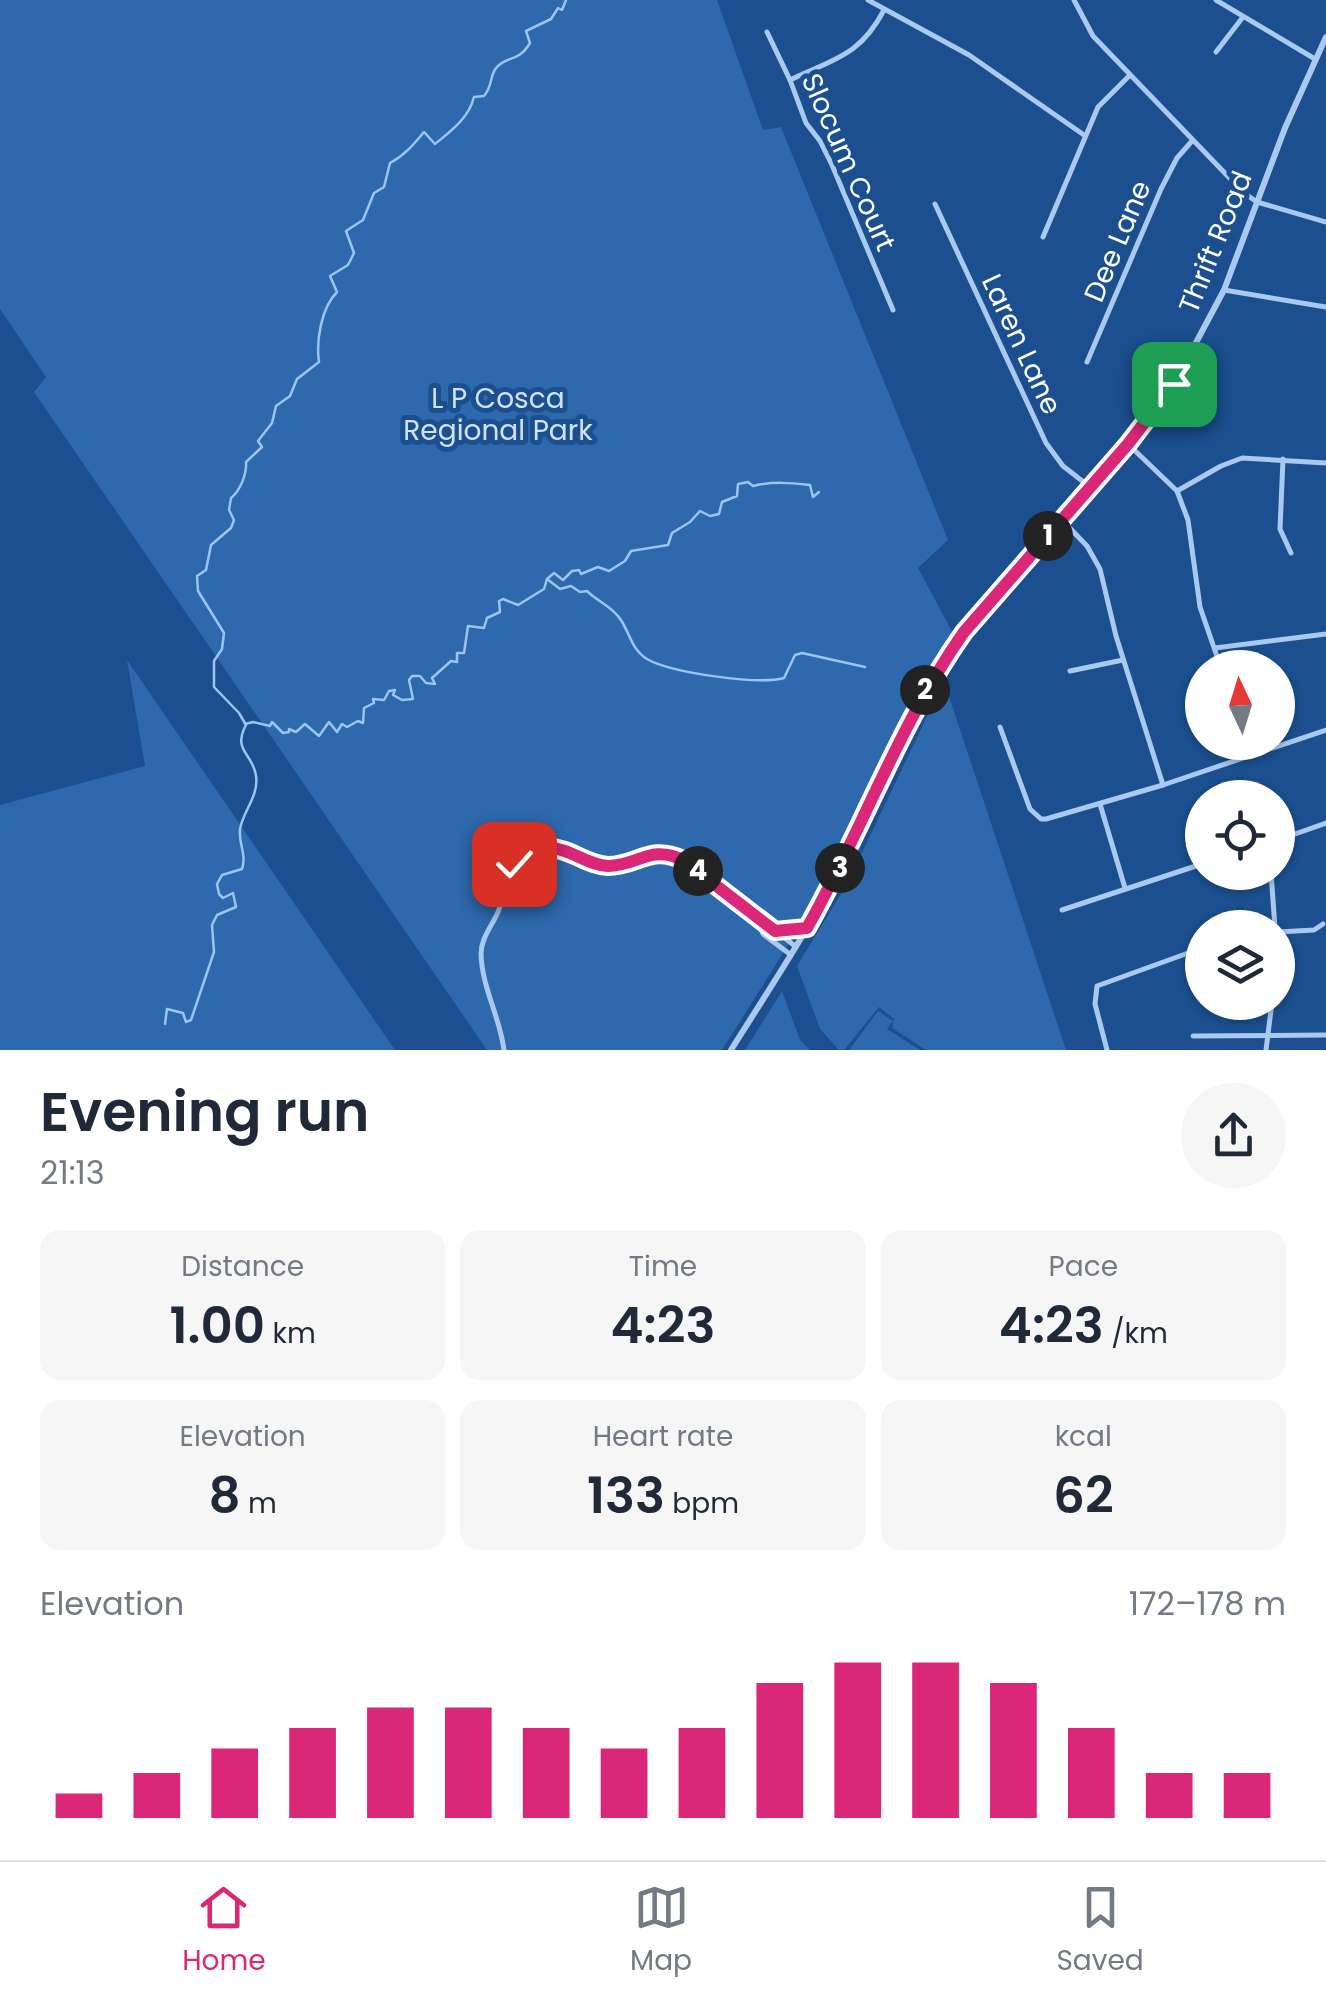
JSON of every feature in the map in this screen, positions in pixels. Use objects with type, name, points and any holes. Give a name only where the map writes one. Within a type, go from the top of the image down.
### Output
[{"type":"street","points":[[868,0],[1000,74],[1084,135]]},
{"type":"street","points":[[1074,0],[1083,22],[1244,193],[1257,202],[1326,222]]},
{"type":"street","points":[[1216,0],[1315,59]]},
{"type":"street","points":[[790,80],[852,52],[885,10]]},
{"type":"street","points":[[1216,52],[1243,17]]},
{"type":"street","name":"Slocum Court","points":[[766,32],[806,123],[832,165],[893,310]]},
{"type":"street","name":"Thrift Road","points":[[732,1050],[842,864],[917,705],[941,664],[964,632],[1128,444],[1174,384],[1224,290],[1326,37]]},
{"type":"street","points":[[1043,237],[1102,101],[1130,75]]},
{"type":"street","name":"Dee Lane","points":[[1087,362],[1160,190],[1177,158],[1192,141]]},
{"type":"street","name":"Laren Lane","points":[[936,204],[1046,443],[1063,466],[1090,487]]},
{"type":"street","points":[[1224,290],[1326,307]]},
{"type":"street","points":[[1128,444],[1177,491],[1188,520],[1198,596],[1215,648],[1326,634]]},
{"type":"street","points":[[1283,459],[1280,529],[1291,554]]},
{"type":"street","points":[[1177,491],[1235,460],[1326,463]]},
{"type":"street","points":[[1062,520],[1086,546],[1100,569],[1164,785]]},
{"type":"street","points":[[1070,670],[1124,660]]},
{"type":"street","points":[[1000,726],[1028,803],[1037,816],[1046,819],[1237,760]]},
{"type":"street","points":[[1295,740],[1326,730]]},
{"type":"street","points":[[1100,804],[1126,888]]},
{"type":"street","points":[[1295,834],[1326,823]]},
{"type":"street","points":[[504,1050],[499,1019],[485,983],[482,944],[499,909],[508,871],[529,853],[554,848],[605,866],[651,854],[669,854],[683,860],[796,947]]},
{"type":"street","points":[[1062,910],[1185,869]]},
{"type":"street","points":[[757,916],[763,934],[791,955]]},
{"type":"street","points":[[1295,930],[1314,930],[1322,924]]},
{"type":"street","points":[[775,931],[807,928]]},
{"type":"street","points":[[1107,1050],[1095,996],[1098,986],[1185,954]]},
{"type":"street","points":[[1266,1050],[1270,1020]]},
{"type":"street","points":[[1192,1036],[1326,1035]]},
{"type":"green space","name":"L P Cosca Regional Park","points":[[0,0],[717,0],[763,130],[781,127],[948,540],[918,568],[954,635],[898,730],[816,901],[722,1050],[487,1050],[34,392],[46,377],[0,309]]},
{"type":"green space","points":[[127,660],[395,1050],[0,1050],[0,805],[145,766]]},
{"type":"green space","points":[[944,681],[1066,1050],[926,1050],[892,1028],[894,1019],[879,1007],[844,1050],[839,1050],[820,1029],[797,966],[847,884]]},
{"type":"green space","points":[[782,991],[800,1040],[810,1050],[745,1050]]},
{"type":"green space","points":[[878,1011],[893,1021],[887,1029],[920,1050],[849,1050]]},
{"type":"waterway","points":[[165,1024],[167,1009],[183,1013],[186,1022],[191,1020],[214,952],[212,925],[217,915],[236,907],[233,893],[223,898],[217,884],[222,875],[242,869],[240,829],[256,783],[254,768],[241,741],[246,725],[214,687],[214,661],[222,649],[224,633],[198,591],[197,576],[206,570],[211,545],[231,528],[231,498],[242,482],[246,462],[262,447],[258,441],[272,423],[276,406],[290,396],[297,379],[319,362],[321,325],[337,292],[330,276],[348,265],[354,253],[346,231],[363,220],[374,193],[384,187],[390,163],[424,132],[435,144],[453,129],[464,118],[474,97],[487,92],[497,67],[526,49],[530,43],[526,31],[551,19],[558,8],[562,10],[566,0]]},
{"type":"waterway","points":[[245,724],[270,726],[272,722],[283,733],[289,729],[296,732],[305,724],[319,736],[329,722],[337,732],[342,724],[347,727],[358,721],[363,723],[364,708],[374,703],[373,699],[384,700],[389,691],[395,690],[393,695],[402,700],[413,699],[409,680],[412,676],[435,684],[432,678],[451,661],[457,662],[457,653],[464,653],[468,626],[484,628],[487,618],[500,612],[499,601],[518,605],[544,589],[554,573],[563,580],[572,571],[579,570],[581,574],[598,567],[609,571],[625,561],[631,551],[668,545],[672,533],[700,511],[710,516],[719,514],[722,502],[737,496],[738,484],[803,484],[810,485],[813,497],[819,492]]},
{"type":"waterway","points":[[547,579],[560,589],[571,586],[580,592],[587,591],[617,615],[642,655],[675,669],[736,679],[772,680],[784,678],[795,655],[802,653],[865,667]]},
{"type":"route","points":[[514,864],[544,848],[563,850],[605,866],[651,854],[669,854],[683,860],[775,931],[807,928],[941,664],[964,632],[1128,444],[1174,384]]}]
